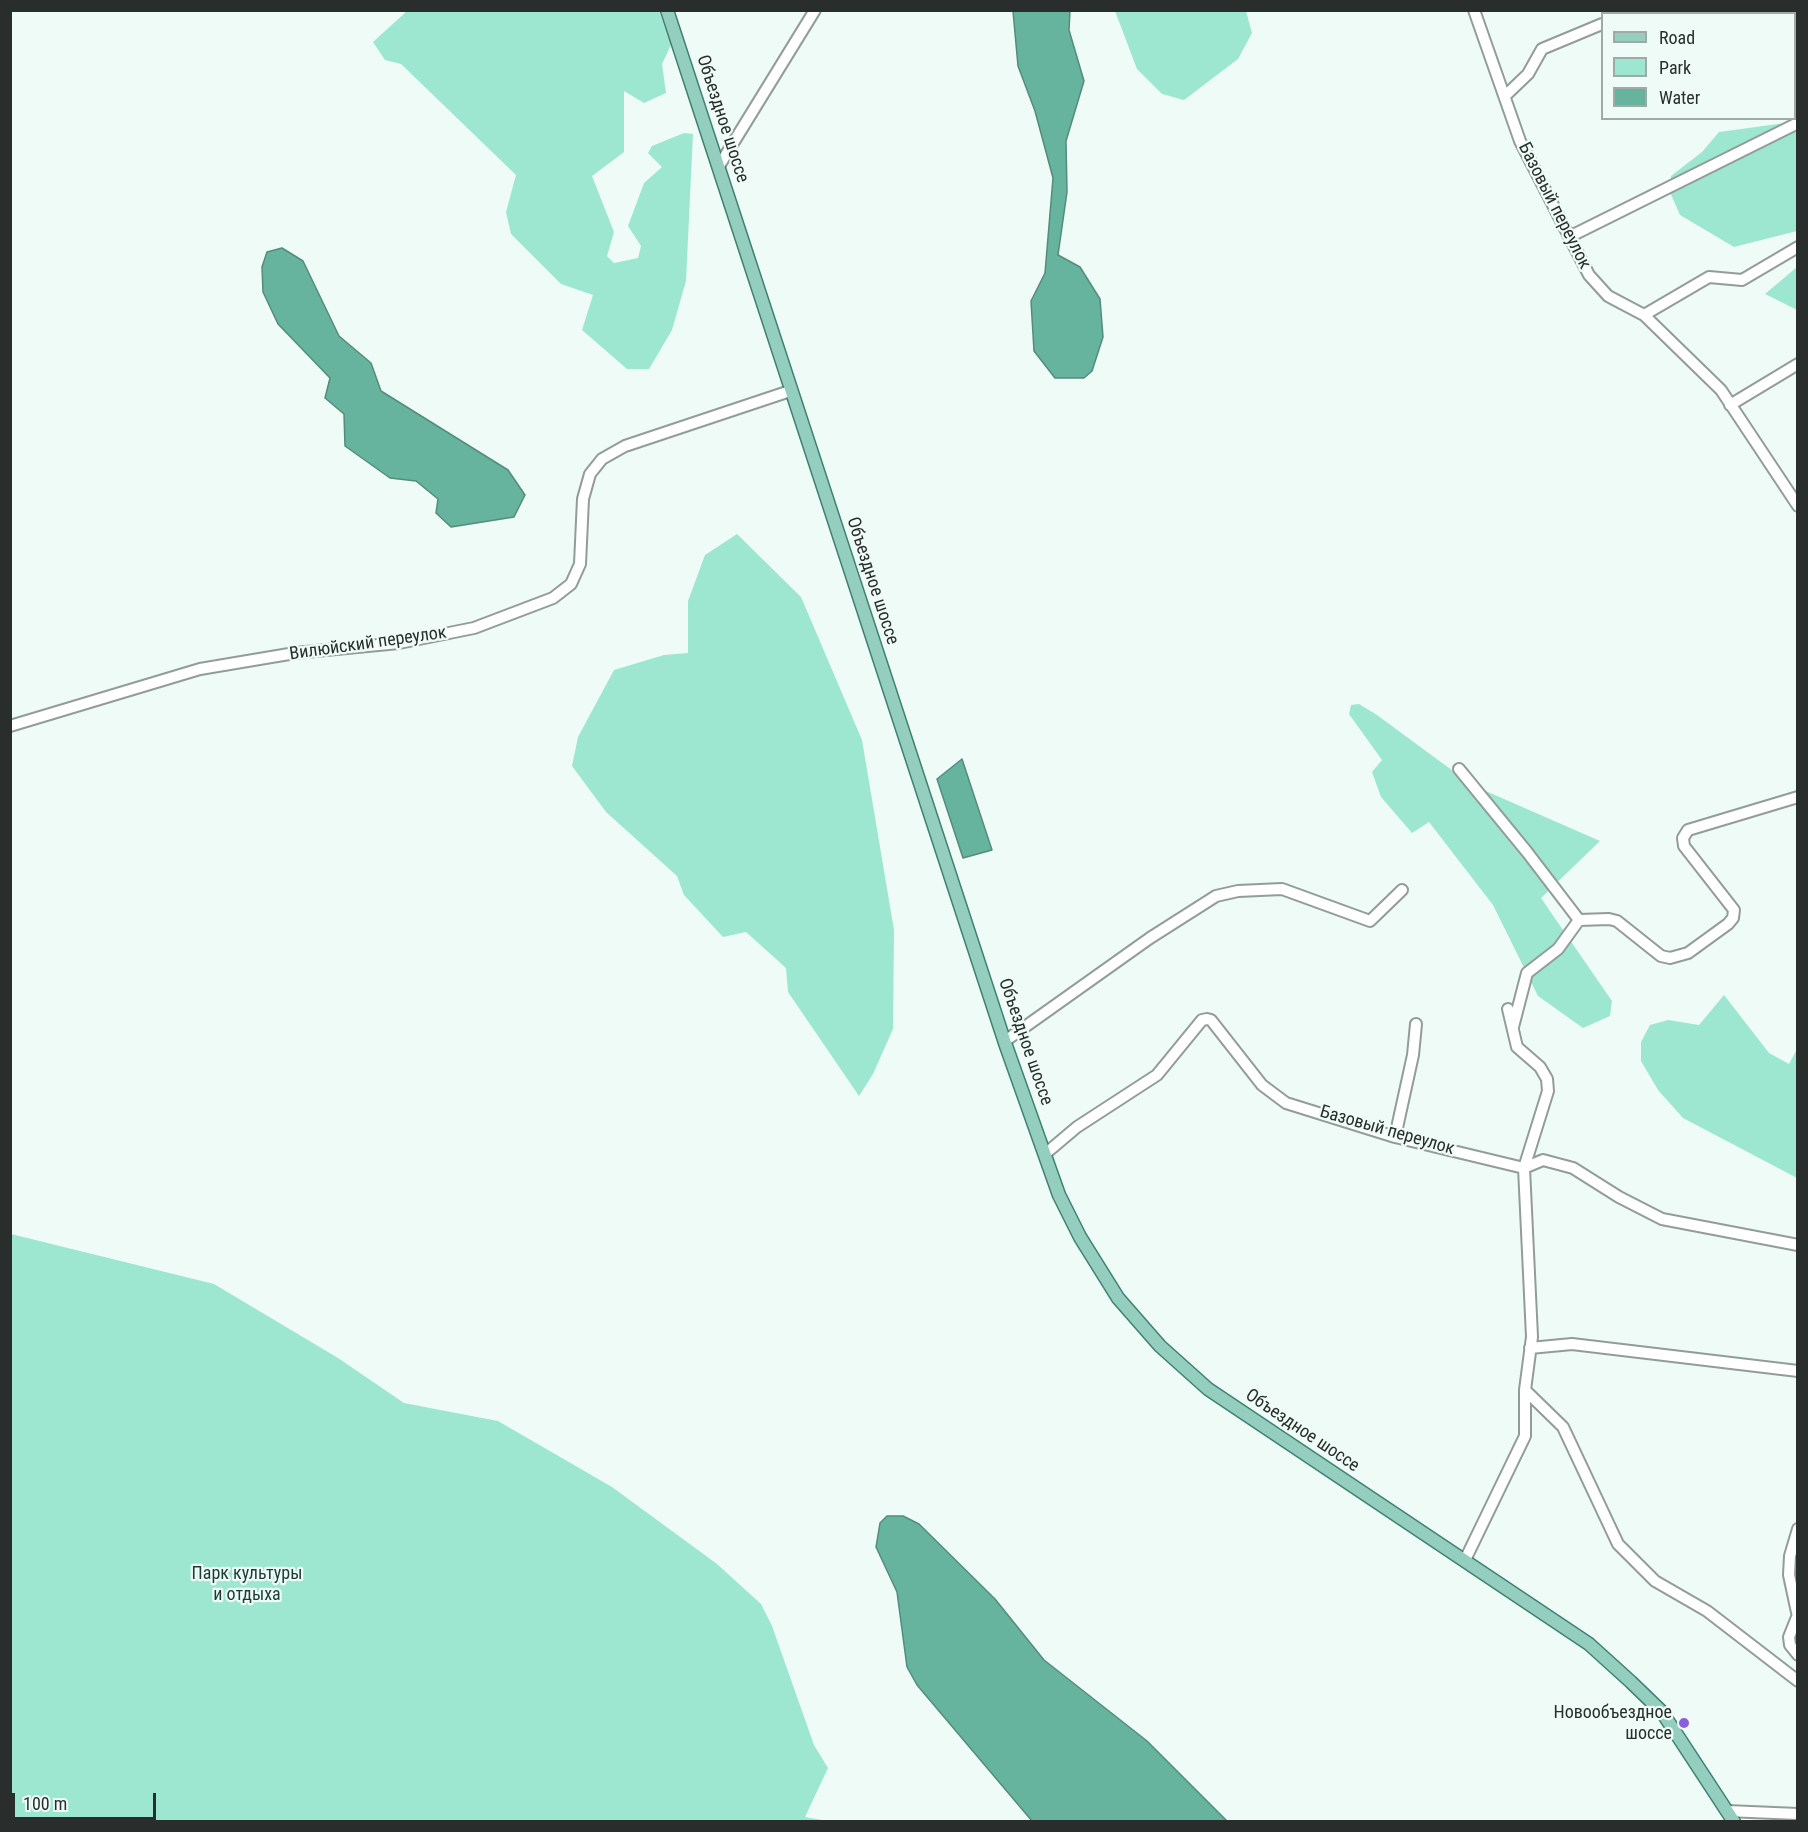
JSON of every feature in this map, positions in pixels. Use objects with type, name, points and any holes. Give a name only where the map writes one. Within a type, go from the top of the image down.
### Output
[{"type":"main road","name":"Объездное шоссе","points":[[667,10],[790,391],[1005,1041],[1059,1196],[1080,1237],[1118,1298],[1160,1346],[1208,1389],[1588,1644],[1632,1682],[1662,1712],[1731,1816]]},
{"type":"street","points":[[719,166],[815,10]]},
{"type":"street","name":"Базовый переулок","points":[[1474,10],[1485,46],[1506,94],[1520,141],[1571,236],[1589,275],[1608,296],[1644,315],[1721,390],[1797,506]]},
{"type":"street","points":[[1506,94],[1528,74],[1542,49],[1601,24]]},
{"type":"street","points":[[1571,236],[1797,123]]},
{"type":"street","points":[[1644,315],[1709,277],[1742,280],[1797,247]]},
{"type":"street","points":[[1730,405],[1797,364]]},
{"type":"street","name":"Вилюйский переулок","points":[[10,726],[200,669],[296,653],[399,643],[474,628],[553,598],[571,584],[579,564],[583,499],[590,474],[602,459],[625,446],[790,391]]},
{"type":"street","points":[[1459,769],[1579,920]]},
{"type":"street","points":[[1579,920],[1610,919],[1617,921],[1661,956],[1670,958],[1688,953],[1728,924],[1733,918],[1734,910],[1684,846],[1683,838],[1688,830],[1797,797]]},
{"type":"street","points":[[1005,1041],[1150,938],[1216,896],[1238,891],[1282,889],[1370,921],[1402,890]]},
{"type":"street","points":[[1513,1029],[1527,972],[1558,949],[1579,920]]},
{"type":"street","points":[[1465,1560],[1525,1436],[1525,1390],[1530,1348],[1524,1168],[1548,1091],[1547,1079],[1540,1067],[1517,1047],[1508,1009]]},
{"type":"street","name":"Базовый переулок","points":[[1045,1154],[1077,1127],[1157,1075],[1202,1020],[1207,1019],[1211,1020],[1262,1085],[1286,1102],[1395,1137],[1524,1168],[1543,1160],[1574,1168],[1619,1197],[1662,1219],[1797,1245]]},
{"type":"street","points":[[1395,1137],[1413,1055],[1416,1024]]},
{"type":"street","points":[[1530,1348],[1572,1344],[1797,1371]]},
{"type":"street","points":[[1525,1390],[1563,1427],[1618,1544],[1655,1581],[1707,1611],[1797,1681]]},
{"type":"street","points":[[1797,1529],[1790,1556],[1789,1575],[1797,1617],[1790,1637],[1790,1645],[1797,1654]]},
{"type":"street","points":[[1731,1816],[1797,1814]]},
{"type":"green space","points":[[407,11],[659,11],[671,45],[662,64],[666,93],[644,103],[624,91],[624,152],[592,176],[614,232],[607,256],[614,263],[638,258],[641,246],[628,226],[644,183],[662,167],[648,153],[652,146],[684,133],[693,134],[686,281],[672,330],[649,369],[627,369],[582,330],[593,295],[561,284],[511,234],[506,212],[516,175],[401,64],[385,60],[373,42]]},
{"type":"green space","points":[[1115,11],[1246,11],[1252,33],[1238,59],[1184,100],[1162,94],[1137,69]]},
{"type":"green space","points":[[1796,118],[1797,231],[1734,247],[1680,215],[1669,190],[1671,176],[1702,152],[1719,132],[1785,123]]},
{"type":"green space","points":[[1797,267],[1797,310],[1765,294]]},
{"type":"green space","points":[[737,534],[801,597],[862,740],[894,930],[893,1029],[873,1074],[859,1096],[788,992],[786,968],[746,932],[723,937],[684,895],[677,876],[606,812],[572,766],[578,737],[614,670],[664,655],[688,653],[688,601],[705,555]]},
{"type":"green space","points":[[1359,704],[1472,785],[1600,841],[1541,898],[1612,1001],[1610,1016],[1583,1028],[1538,996],[1493,905],[1429,822],[1412,833],[1381,797],[1372,772],[1382,760],[1349,714],[1351,705]]},
{"type":"green space","points":[[1724,995],[1769,1053],[1789,1064],[1797,1049],[1797,1178],[1683,1118],[1658,1090],[1641,1061],[1641,1042],[1650,1025],[1668,1020],[1699,1025]]},
{"type":"green space","name":"Парк культуры и отдыха","points":[[11,1234],[214,1284],[338,1358],[404,1403],[498,1421],[612,1487],[717,1564],[761,1604],[772,1626],[814,1745],[828,1768],[805,1817],[828,1821],[11,1821]]},
{"type":"water","points":[[1013,11],[1070,11],[1069,30],[1084,81],[1066,141],[1067,192],[1058,255],[1080,267],[1100,299],[1103,337],[1092,371],[1084,378],[1055,378],[1034,351],[1031,301],[1045,273],[1053,178],[1035,111],[1018,66]]},
{"type":"water","points":[[282,248],[303,261],[339,336],[371,363],[381,391],[508,470],[525,495],[514,517],[451,527],[436,513],[438,499],[416,481],[390,478],[345,446],[344,414],[325,398],[330,378],[278,324],[263,292],[262,267],[267,252]]},
{"type":"water","points":[[962,759],[992,850],[963,858],[937,779]]},
{"type":"water","points":[[887,1516],[903,1516],[919,1524],[995,1599],[1044,1660],[1147,1741],[1227,1821],[1032,1821],[917,1685],[907,1667],[897,1592],[876,1547],[880,1523]]},
{"type":"place","name":"Новообъездное шоссе","points":[[1684,1723]]}]
